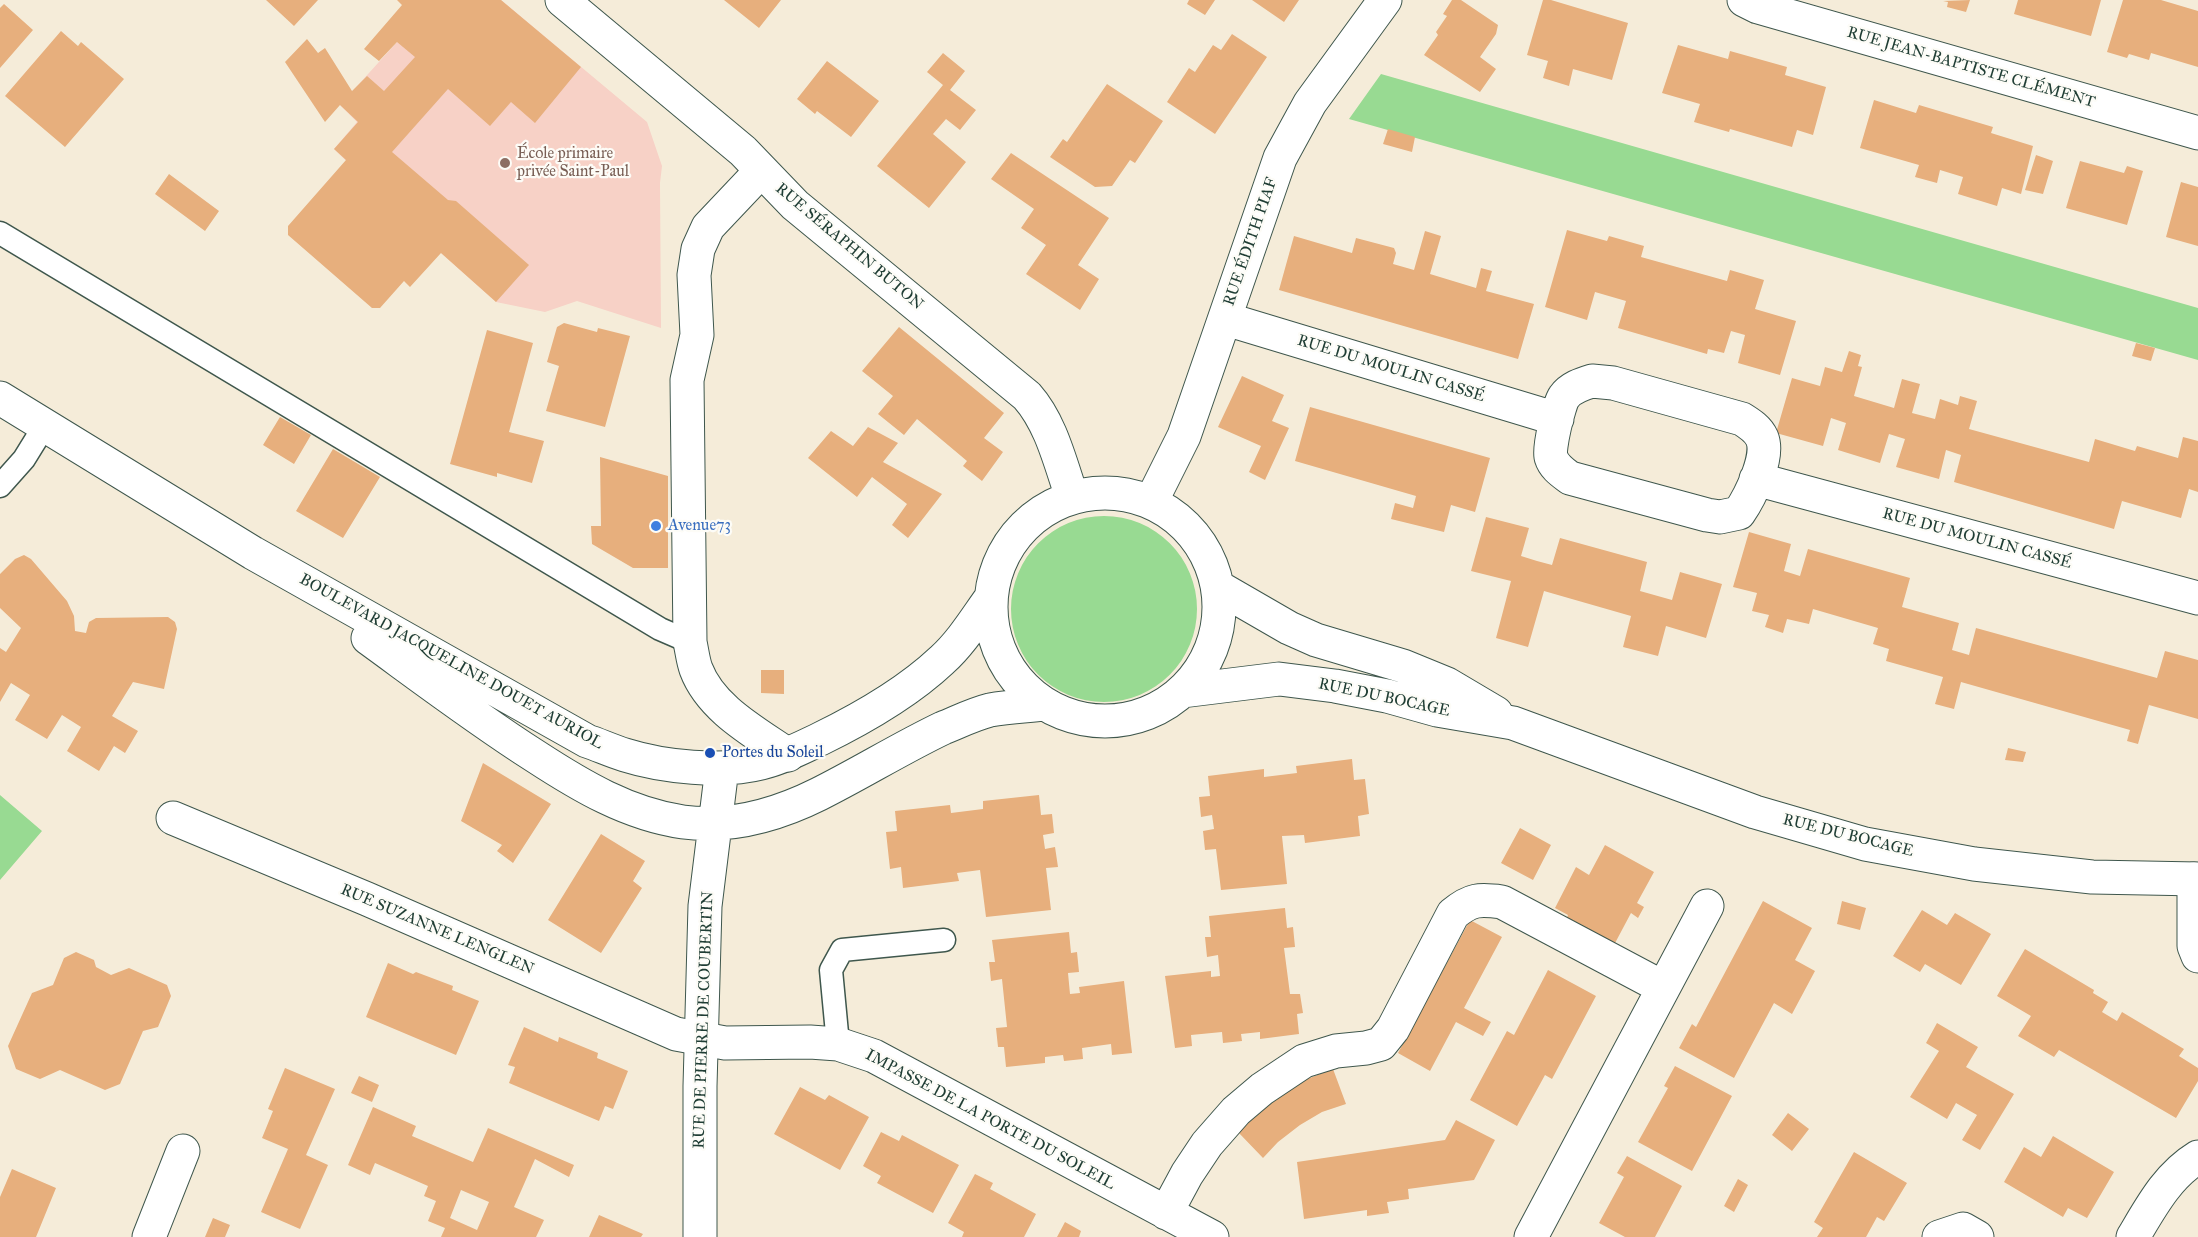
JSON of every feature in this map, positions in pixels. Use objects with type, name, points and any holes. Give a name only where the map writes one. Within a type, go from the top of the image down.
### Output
[{"type":"street","name":"RUE SÉRAPHIN BUTON","points":[[562,0],[743,151],[795,205],[1027,396],[1038,408],[1045,421],[1072,497]]},
{"type":"street","name":"RUE ÉDITH PIAF","points":[[1151,502],[1184,436],[1280,158],[1310,103],[1385,0]]},
{"type":"street","name":"RUE JEAN-BAPTISTE CLÉMENT","points":[[1744,0],[1758,7],[2198,133]]},
{"type":"street","points":[[761,171],[708,227],[698,249],[694,275],[697,335],[687,380],[690,642],[696,670],[708,689],[730,714],[788,755]]},
{"type":"street","name":"RUE DU MOULIN CASSÉ","points":[[1226,319],[1557,419]]},
{"type":"street","points":[[1592,381],[1613,383],[1742,418],[1756,428],[1763,440],[1763,458],[1750,497],[1739,513],[1720,517],[1570,478],[1559,470],[1550,457],[1550,447],[1557,419],[1563,398],[1576,386],[1592,381]]},
{"type":"street","name":"BOULEVARD JACQUELINE DOUET AURIOL","points":[[0,398],[253,553],[587,741],[626,755],[667,764],[722,768],[760,764],[788,755],[848,725],[918,680],[944,659],[964,636],[990,599]]},
{"type":"street","name":"RUE DU MOULIN CASSÉ","points":[[1756,479],[2198,598]]},
{"type":"street","points":[[1098,492],[1151,502],[1175,517],[1195,536],[1209,561],[1218,587],[1219,616],[1213,644],[1200,670],[1182,691],[1163,706],[1140,715],[1117,720],[1091,720],[1067,715],[1044,704],[1020,685],[1003,659],[992,630],[990,599],[997,565],[1015,535],[1040,512],[1072,497],[1098,492]]},
{"type":"street","name":"BOULEVARD JACQUELINE DOUET AURIOL","points":[[253,553],[492,729],[570,779],[611,801],[654,817],[684,822],[745,821],[816,795],[926,736],[964,719],[989,711],[1044,704]]},
{"type":"street","name":"RUE DU BOCAGE","points":[[1218,587],[1316,640],[1403,666],[1447,684],[1513,723],[1755,812],[1865,844],[1974,864],[2092,877],[2196,879]]},
{"type":"street","name":"RUE DU BOCAGE","points":[[1182,691],[1279,679],[1335,686],[1387,696],[1437,710],[1513,723]]},
{"type":"street","name":"RUE DE PIERRE DE COUBERTIN","points":[[700,1237],[701,1040],[705,906],[722,768]]},
{"type":"street","name":"RUE SUZANNE LENGLEN","points":[[173,818],[676,1034],[701,1040]]},
{"type":"street","points":[[2196,879],[2194,946],[2198,956]]},
{"type":"street","points":[[1166,1213],[1187,1174],[1208,1144],[1236,1111],[1262,1089],[1304,1061],[1336,1051],[1381,1044],[1393,1029],[1453,914],[1467,902],[1485,900],[1502,902],[1662,987]]},
{"type":"street","points":[[1531,1237],[1707,906]]},
{"type":"street","name":"IMPASSE DE LA PORTE DU SOLEIL","points":[[701,1040],[725,1043],[838,1044],[874,1056],[1212,1237]]},
{"type":"street","points":[[149,1237],[183,1151]]},
{"type":"street","points":[[2133,1237],[2162,1189],[2186,1165],[2198,1157]]},
{"type":"street","points":[[1939,1237],[1964,1229],[1977,1237]]},
{"type":"lane","points":[[0,232],[660,629],[690,642]]},
{"type":"lane","points":[[0,486],[24,459],[45,425]]},
{"type":"lane","points":[[838,1044],[831,970],[842,950],[944,940]]},
{"type":"shaded area","name":"École primaire privée Saint-Paul","points":[[501,0],[647,122],[662,166],[660,183],[661,328],[577,301],[545,312],[496,302],[441,253],[334,149],[357,122],[340,105],[397,42]]},
{"type":"green space","points":[[1381,74],[2198,308],[2198,360],[1349,119]]},
{"type":"green space","points":[[1104,516],[1140,523],[1170,543],[1190,573],[1197,609],[1190,645],[1170,675],[1140,695],[1104,702],[1068,695],[1038,675],[1018,645],[1011,609],[1018,573],[1038,543],[1068,523]]},
{"type":"green space","points":[[0,795],[42,831],[0,880]]},
{"type":"building","points":[[266,0],[318,0],[294,26]]},
{"type":"building","points":[[397,0],[501,0],[581,67],[535,123],[511,102],[490,126],[448,89],[392,152],[448,200],[456,201],[529,265],[496,302],[441,253],[410,287],[404,281],[380,308],[372,308],[288,235],[288,226],[346,160],[334,149],[358,122],[340,105],[325,122],[285,62],[307,39],[318,53],[325,48],[352,91],[367,76],[384,91],[415,57],[397,42],[379,61],[364,49],[402,5]]},
{"type":"building","points":[[724,0],[781,0],[759,28]]},
{"type":"building","points":[[1189,0],[1215,0],[1205,15],[1187,4]]},
{"type":"building","points":[[1252,0],[1299,0],[1284,22]]},
{"type":"building","points":[[1452,0],[1461,0],[1498,25],[1496,34],[1480,57],[1496,69],[1480,92],[1424,55],[1438,35],[1436,32],[1447,16],[1443,14]]},
{"type":"building","points":[[1543,0],[1551,0],[1628,23],[1612,80],[1573,69],[1569,86],[1543,78],[1548,61],[1527,55]]},
{"type":"building","points":[[1970,0],[1966,12],[1947,7],[1948,2],[1943,1]]},
{"type":"building","points":[[2018,0],[2101,0],[2091,36],[2014,14]]},
{"type":"building","points":[[2123,0],[2161,0],[2198,11],[2198,67],[2151,53],[2149,60],[2129,54],[2127,58],[2107,52]]},
{"type":"building","points":[[4,4],[33,30],[0,68],[0,8]]},
{"type":"building","points":[[61,31],[78,46],[81,42],[124,79],[65,147],[5,96]]},
{"type":"building","points":[[1232,34],[1267,57],[1215,134],[1167,102],[1189,68],[1195,72],[1213,45],[1221,50]]},
{"type":"building","points":[[1678,45],[1728,59],[1730,51],[1787,67],[1785,75],[1826,87],[1813,135],[1797,130],[1792,147],[1730,129],[1729,132],[1694,122],[1700,104],[1662,93]]},
{"type":"building","points":[[943,53],[965,71],[950,90],[976,110],[960,130],[946,119],[933,134],[966,162],[929,208],[877,166],[943,85],[927,72]]},
{"type":"building","points":[[827,61],[879,101],[851,137],[817,111],[815,114],[797,99]]},
{"type":"building","points":[[1107,84],[1163,121],[1135,163],[1130,160],[1112,186],[1095,187],[1050,157],[1063,139],[1067,142]]},
{"type":"building","points":[[1874,100],[1916,113],[1919,105],[1993,127],[1991,133],[2033,146],[2021,194],[2002,188],[1997,206],[1958,194],[1963,177],[1940,170],[1937,183],[1915,177],[1919,165],[1860,148]]},
{"type":"building","points":[[1388,129],[1415,137],[1412,152],[1383,144]]},
{"type":"building","points":[[1011,153],[1109,218],[1078,265],[1099,279],[1080,310],[1026,274],[1046,245],[1021,228],[1034,209],[991,179]]},
{"type":"building","points":[[2036,155],[2053,161],[2043,194],[2025,190]]},
{"type":"building","points":[[2080,161],[2124,173],[2127,166],[2143,171],[2127,225],[2066,208]]},
{"type":"building","points":[[169,174],[219,211],[205,231],[155,194]]},
{"type":"building","points":[[2181,182],[2198,187],[2198,246],[2166,237]]},
{"type":"building","points":[[1567,230],[1607,241],[1609,236],[1644,246],[1641,257],[1727,281],[1730,270],[1764,280],[1755,309],[1796,321],[1780,375],[1738,363],[1745,335],[1731,331],[1724,353],[1708,349],[1707,354],[1618,328],[1626,301],[1595,292],[1587,320],[1545,307]]},
{"type":"building","points":[[1425,231],[1441,236],[1430,274],[1476,288],[1481,268],[1492,271],[1486,291],[1534,304],[1518,359],[1279,290],[1294,236],[1352,253],[1356,238],[1394,248],[1396,253],[1393,264],[1414,270]]},
{"type":"building","points":[[564,323],[597,332],[598,328],[630,336],[605,427],[546,411],[559,366],[547,362],[557,327]]},
{"type":"building","points":[[899,327],[1004,413],[984,438],[1003,452],[982,481],[963,466],[967,461],[917,419],[904,435],[878,414],[893,396],[862,371]]},
{"type":"building","points":[[487,330],[533,343],[509,432],[544,441],[532,483],[497,473],[497,477],[450,464]]},
{"type":"building","points":[[2136,343],[2155,348],[2151,361],[2132,356]]},
{"type":"building","points":[[1849,351],[1861,355],[1858,366],[1862,367],[1854,396],[1894,408],[1902,379],[1920,384],[1912,413],[1935,419],[1940,399],[1958,405],[1960,396],[1977,401],[1969,429],[2089,462],[2095,439],[2135,451],[2137,446],[2178,458],[2183,437],[2198,441],[2198,492],[2189,489],[2181,518],[2122,501],[2114,529],[1954,482],[1961,455],[1946,450],[1939,479],[1896,467],[1905,439],[1889,434],[1880,463],[1838,450],[1846,423],[1831,418],[1823,446],[1776,433],[1792,378],[1820,386],[1825,367],[1842,372]]},
{"type":"building","points":[[1242,376],[1284,395],[1272,421],[1289,428],[1265,480],[1249,472],[1261,446],[1218,427]]},
{"type":"building","points":[[1310,407],[1490,458],[1475,512],[1451,505],[1444,532],[1391,519],[1395,503],[1413,508],[1416,496],[1295,461]]},
{"type":"building","points":[[280,417],[311,435],[294,464],[263,445]]},
{"type":"building","points":[[868,427],[898,443],[883,462],[942,494],[908,538],[892,525],[907,504],[872,477],[857,497],[808,458],[831,431],[853,446]]},
{"type":"building","points":[[333,449],[380,477],[343,538],[296,511]]},
{"type":"building","points":[[600,457],[668,476],[668,568],[633,568],[592,544],[591,526],[601,526]]},
{"type":"building","points":[[1486,517],[1529,528],[1521,556],[1537,561],[1552,565],[1560,538],[1647,562],[1640,591],[1672,600],[1680,572],[1722,584],[1706,638],[1666,626],[1658,656],[1623,647],[1631,616],[1544,591],[1528,647],[1496,638],[1511,581],[1471,571]]},
{"type":"building","points":[[1749,532],[1791,544],[1784,571],[1800,576],[1808,549],[1910,578],[1902,607],[1959,623],[1952,650],[1969,655],[1976,628],[2157,678],[2165,651],[2198,660],[2198,719],[2149,705],[2138,744],[2127,741],[2130,730],[1961,682],[1954,709],[1935,704],[1943,677],[1886,661],[1889,649],[1873,644],[1878,628],[1813,609],[1809,624],[1787,619],[1783,633],[1765,627],[1769,615],[1752,611],[1757,593],[1733,587]]},
{"type":"building","points":[[24,555],[31,559],[67,601],[74,616],[75,631],[86,633],[89,622],[96,618],[168,617],[175,622],[177,629],[164,689],[133,682],[112,716],[138,731],[125,753],[114,746],[99,771],[67,751],[81,727],[62,715],[47,739],[15,720],[30,695],[11,683],[0,702],[0,648],[6,652],[21,628],[0,608],[0,574],[15,559]]},
{"type":"building","points":[[761,670],[784,670],[784,694],[761,693]]},
{"type":"building","points":[[2008,748],[2026,752],[2023,762],[2005,760]]},
{"type":"building","points":[[1352,759],[1354,780],[1365,779],[1369,814],[1358,816],[1360,836],[1305,843],[1304,835],[1282,836],[1287,884],[1221,890],[1216,849],[1205,850],[1203,831],[1214,829],[1212,815],[1201,817],[1199,797],[1210,796],[1208,776],[1264,769],[1264,777],[1297,773],[1296,766]]},
{"type":"building","points":[[483,763],[551,804],[513,863],[497,851],[502,845],[461,821]]},
{"type":"building","points":[[1039,795],[1041,815],[1052,814],[1054,833],[1043,835],[1045,849],[1055,847],[1058,867],[1046,868],[1051,910],[986,917],[980,870],[957,873],[959,881],[903,888],[901,867],[890,869],[886,832],[897,831],[895,811],[950,805],[951,813],[983,809],[983,801]]},
{"type":"building","points":[[1520,828],[1551,845],[1533,880],[1501,863]]},
{"type":"building","points":[[601,834],[645,861],[633,881],[642,888],[601,953],[548,920]]},
{"type":"building","points":[[1605,845],[1654,872],[1637,903],[1644,907],[1638,918],[1631,913],[1614,945],[1566,920],[1568,915],[1555,908],[1576,867],[1589,875]]},
{"type":"building","points":[[1763,901],[1812,928],[1795,960],[1815,971],[1792,1014],[1774,1003],[1734,1078],[1679,1048],[1692,1024],[1696,1027]]},
{"type":"building","points":[[1842,901],[1866,908],[1860,930],[1837,924]]},
{"type":"building","points":[[1285,908],[1287,928],[1293,927],[1295,947],[1284,948],[1290,994],[1300,994],[1303,1013],[1297,1014],[1299,1034],[1260,1039],[1260,1032],[1241,1034],[1242,1041],[1223,1043],[1222,1032],[1191,1035],[1192,1046],[1175,1048],[1165,976],[1211,971],[1211,977],[1220,976],[1218,955],[1207,957],[1205,937],[1211,937],[1209,916]]},
{"type":"building","points":[[1922,910],[1947,925],[1955,913],[1991,934],[1961,985],[1925,964],[1920,972],[1893,956]]},
{"type":"building","points":[[1470,920],[1502,937],[1464,1008],[1491,1022],[1483,1036],[1456,1022],[1430,1071],[1398,1053]]},
{"type":"building","points":[[1069,932],[1071,953],[1077,952],[1079,972],[1068,973],[1070,994],[1080,993],[1079,987],[1124,981],[1132,1053],[1112,1055],[1111,1044],[1082,1048],[1083,1059],[1064,1061],[1063,1055],[1045,1057],[1045,1063],[1006,1067],[1004,1047],[998,1047],[996,1028],[1007,1027],[1002,979],[991,981],[989,962],[995,962],[992,940]]},
{"type":"building","points":[[2025,949],[2094,990],[2093,993],[2108,1002],[2102,1012],[2117,1021],[2122,1012],[2184,1049],[2179,1056],[2198,1068],[2198,1081],[2176,1118],[2059,1050],[2054,1057],[2018,1036],[2031,1016],[1997,996]]},
{"type":"building","points":[[76,952],[94,960],[96,967],[111,975],[129,968],[167,985],[171,996],[158,1027],[143,1031],[120,1084],[105,1090],[60,1070],[40,1079],[16,1069],[8,1046],[32,993],[53,985],[64,958]]},
{"type":"building","points":[[388,963],[413,974],[416,972],[453,986],[452,990],[479,1001],[456,1055],[366,1017]]},
{"type":"building","points":[[1548,970],[1596,996],[1552,1079],[1545,1075],[1517,1126],[1470,1100],[1507,1031],[1514,1035]]},
{"type":"building","points":[[1937,1023],[1978,1047],[1966,1067],[2014,1094],[1980,1150],[1962,1140],[1977,1115],[1956,1103],[1947,1119],[1910,1097],[1939,1051],[1926,1043]]},
{"type":"building","points":[[524,1027],[558,1042],[559,1037],[598,1053],[597,1058],[628,1071],[613,1109],[605,1106],[599,1121],[509,1083],[515,1067],[508,1065]]},
{"type":"building","points":[[1675,1066],[1732,1096],[1692,1171],[1638,1142],[1668,1088],[1664,1086]]},
{"type":"building","points":[[285,1068],[335,1089],[306,1155],[328,1165],[300,1229],[261,1212],[288,1149],[262,1138],[273,1111],[268,1109]]},
{"type":"building","points":[[1333,1069],[1346,1104],[1322,1112],[1300,1125],[1278,1142],[1263,1158],[1238,1132],[1264,1105],[1297,1083]]},
{"type":"building","points":[[359,1076],[379,1085],[372,1102],[351,1093]]},
{"type":"building","points":[[800,1087],[825,1100],[829,1095],[869,1117],[840,1170],[774,1134]]},
{"type":"building","points":[[373,1107],[416,1126],[412,1136],[473,1162],[488,1128],[574,1165],[569,1177],[535,1159],[514,1207],[544,1220],[536,1237],[441,1237],[445,1228],[428,1221],[436,1201],[424,1196],[428,1186],[375,1163],[370,1175],[348,1165]],"holes":[[[461,1190],[489,1202],[477,1230],[450,1218]]]},
{"type":"building","points":[[1788,1113],[1809,1129],[1792,1151],[1772,1135]]},
{"type":"building","points":[[1456,1120],[1495,1140],[1474,1180],[1408,1189],[1409,1199],[1387,1202],[1389,1213],[1367,1216],[1367,1210],[1304,1219],[1297,1162],[1445,1140]]},
{"type":"building","points":[[881,1132],[899,1141],[902,1135],[959,1165],[933,1213],[877,1183],[881,1176],[863,1166]]},
{"type":"building","points":[[2053,1136],[2114,1172],[2087,1218],[2068,1208],[2063,1217],[2004,1182],[2024,1147],[2041,1157]]},
{"type":"building","points":[[1854,1152],[1907,1183],[1884,1221],[1877,1217],[1866,1237],[1817,1237],[1823,1228],[1814,1222]]},
{"type":"building","points":[[1627,1156],[1682,1186],[1655,1237],[1625,1237],[1599,1223],[1624,1177],[1617,1173]]},
{"type":"building","points":[[12,1169],[56,1188],[36,1237],[0,1237],[0,1197]]},
{"type":"building","points":[[975,1174],[993,1183],[990,1189],[1036,1214],[1024,1237],[962,1237],[964,1232],[948,1223]]},
{"type":"building","points":[[1738,1179],[1748,1185],[1734,1212],[1724,1206]]},
{"type":"building","points":[[599,1215],[643,1234],[641,1237],[589,1237]]},
{"type":"building","points":[[213,1218],[230,1225],[225,1237],[205,1237]]},
{"type":"building","points":[[1065,1222],[1081,1231],[1079,1237],[1057,1237]]},
{"type":"place","name":"École primaire privée Saint-Paul","points":[[505,163]]},
{"type":"place","name":"Avenue73","points":[[656,526]]},
{"type":"place","name":"Portes du Soleil","points":[[710,753]]}]
